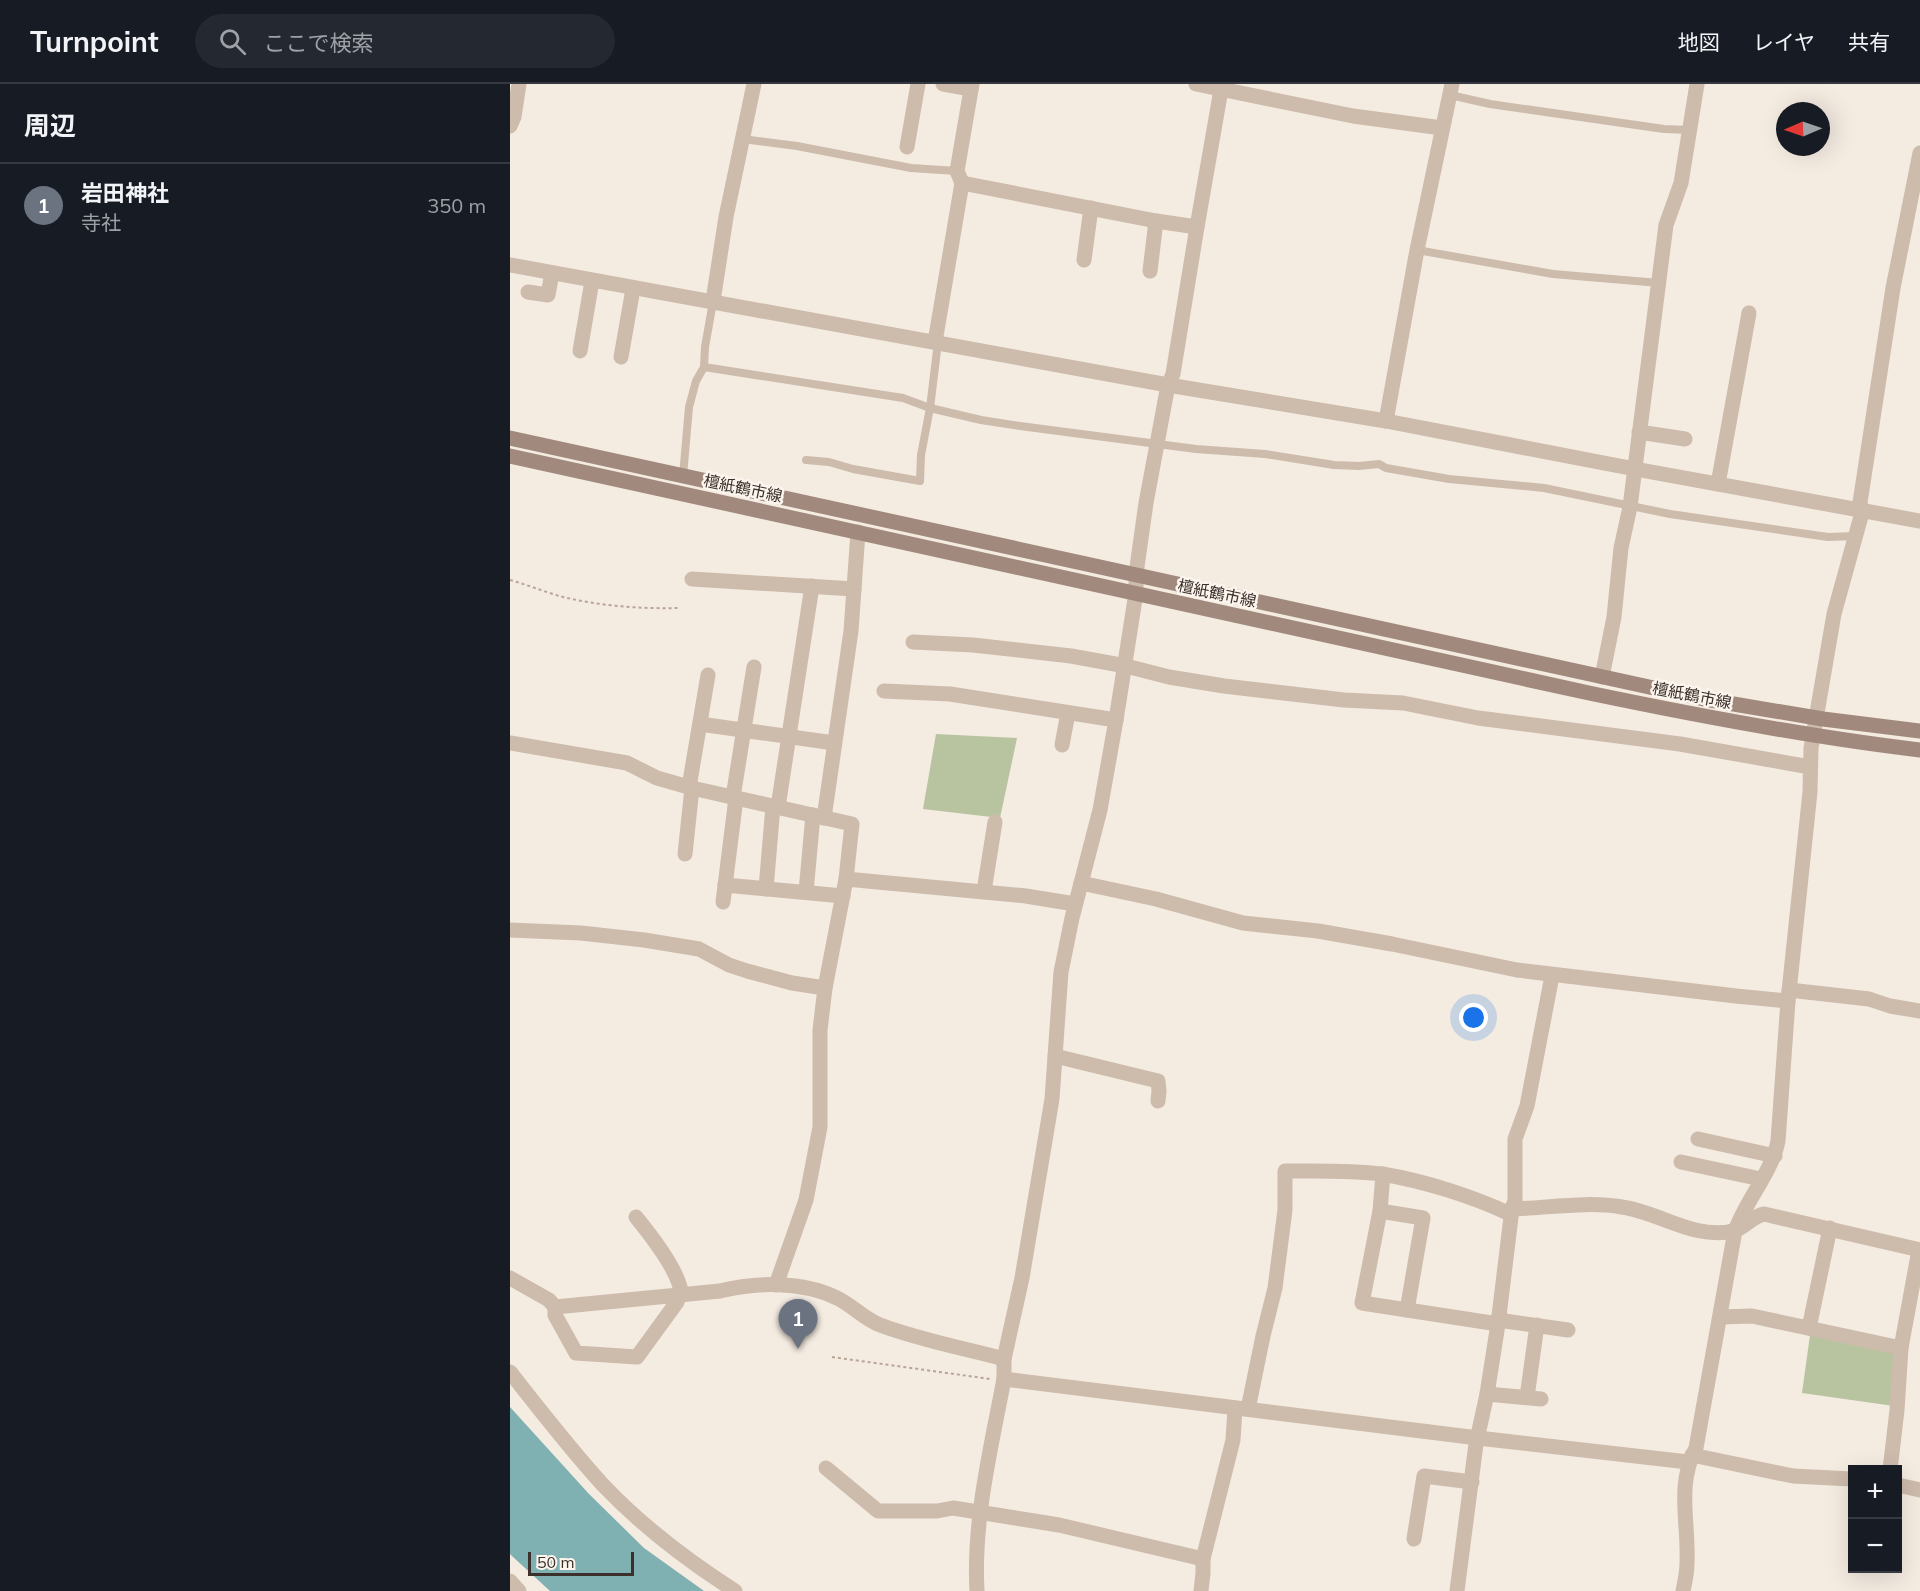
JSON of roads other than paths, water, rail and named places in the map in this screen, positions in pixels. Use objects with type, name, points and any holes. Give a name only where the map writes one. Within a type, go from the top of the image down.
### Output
[{"type":"main road","name":"檀紙鶴市線","points":[[510,438],[1704,699],[1920,731]]},
{"type":"main road","name":"檀紙鶴市線","points":[[510,456],[1622,700],[1699,716],[1920,750]]},
{"type":"street","points":[[510,126],[514,117],[519,84]]},
{"type":"street","points":[[713,301],[726,217],[754,84]]},
{"type":"street","points":[[907,147],[918,84]]},
{"type":"street","points":[[936,342],[972,87],[943,84]]},
{"type":"street","points":[[1196,84],[1222,86],[1353,116],[1442,128]]},
{"type":"street","points":[[1602,677],[1614,617],[1621,548],[1630,507],[1666,225],[1681,183],[1697,84]]},
{"type":"street","points":[[977,1591],[975,1559],[980,1512],[1004,1378],[1004,1359],[1022,1278],[1050,1110],[1061,972],[1075,904],[1100,810],[1126,666],[1136,593],[1136,574],[1157,444],[1168,385],[1173,374],[1222,86]]},
{"type":"street","points":[[1386,421],[1417,250],[1451,90]]},
{"type":"street","points":[[1683,1591],[1687,1563],[1684,1504],[1690,1458],[1696,1448],[1735,1231],[1742,1212],[1775,1156],[1778,1141],[1789,995],[1810,792],[1813,735],[1834,614],[1856,536],[1861,509],[1893,288],[1920,153]]},
{"type":"street","points":[[960,177],[1091,208],[1197,227]]},
{"type":"street","points":[[1084,260],[1091,208]]},
{"type":"street","points":[[1150,271],[1156,221]]},
{"type":"street","points":[[510,266],[1168,385],[1386,421],[1635,470],[1920,521]]},
{"type":"street","points":[[528,292],[548,295],[552,273]]},
{"type":"street","points":[[580,351],[592,281]]},
{"type":"street","points":[[621,357],[633,289]]},
{"type":"street","points":[[1718,484],[1749,313]]},
{"type":"street","points":[[1640,432],[1685,439]]},
{"type":"street","points":[[806,892],[818,817],[834,743],[851,631],[858,532]]},
{"type":"street","points":[[692,579],[854,589]]},
{"type":"street","points":[[766,889],[776,807],[812,586]]},
{"type":"street","points":[[913,642],[973,645],[1071,656],[1224,686],[1344,700],[1403,703],[1478,718],[1680,744],[1810,767]]},
{"type":"street","points":[[723,902],[734,797],[754,667]]},
{"type":"street","points":[[685,854],[691,787],[708,675]]},
{"type":"street","points":[[884,691],[950,694],[1116,720]]},
{"type":"street","points":[[1062,745],[1068,713]]},
{"type":"street","points":[[700,724],[834,743]]},
{"type":"street","points":[[510,743],[627,763],[657,778],[852,824],[846,879],[825,988],[820,1030],[820,1127],[806,1200],[776,1285]]},
{"type":"street","points":[[984,891],[995,822]]},
{"type":"street","points":[[846,879],[984,891],[1075,904]]},
{"type":"street","points":[[1081,883],[1156,899],[1242,923],[1318,931],[1552,975],[1789,995],[1869,999],[1890,1006],[1920,1011]]},
{"type":"street","points":[[725,885],[843,896]]},
{"type":"street","points":[[510,930],[581,933],[699,949],[747,971],[792,983],[825,988]]},
{"type":"street","points":[[1457,1591],[1478,1438],[1498,1322],[1511,1212],[1515,1201],[1515,1139],[1527,1106],[1552,975]]},
{"type":"street","points":[[1055,1056],[1158,1081],[1158,1101]]},
{"type":"street","points":[[1698,1139],[1775,1156]]},
{"type":"street","points":[[1681,1162],[1761,1179]]},
{"type":"street","points":[[1201,1591],[1203,1559],[1275,1287],[1285,1210],[1285,1171],[1333,1170],[1383,1174],[1447,1190],[1511,1212],[1595,1206],[1623,1207],[1709,1233],[1735,1231],[1757,1215],[1764,1214],[1920,1250],[1901,1348],[1891,1465]]},
{"type":"street","points":[[1383,1174],[1380,1211],[1362,1303],[1568,1330]]},
{"type":"street","points":[[1380,1211],[1423,1218],[1407,1310]]},
{"type":"street","points":[[510,1278],[549,1300],[555,1307],[555,1315],[576,1353],[637,1357],[677,1302],[680,1287],[652,1236],[636,1217]]},
{"type":"street","points":[[1809,1328],[1830,1228]]},
{"type":"street","points":[[555,1307],[776,1285],[822,1292],[838,1298],[879,1325],[1004,1359]]},
{"type":"street","points":[[1720,1317],[1752,1316],[1901,1348]]},
{"type":"street","points":[[1487,1394],[1534,1398],[1537,1326]]},
{"type":"street","points":[[510,1372],[604,1486],[643,1523],[735,1591]]},
{"type":"street","points":[[1004,1378],[1478,1438],[1690,1458],[1793,1476],[1848,1479]]},
{"type":"street","points":[[826,1468],[878,1511],[937,1511],[953,1508],[1059,1525],[1203,1559]]},
{"type":"street","points":[[1414,1539],[1424,1476],[1472,1482]]},
{"type":"street","points":[[1902,1486],[1920,1490]]},
{"type":"street","points":[[510,1581],[519,1591]]},
{"type":"lane","points":[[1451,90],[1500,106],[1664,129],[1690,130]]},
{"type":"lane","points":[[742,139],[796,146],[960,177]]},
{"type":"lane","points":[[1417,250],[1553,274],[1659,283]]},
{"type":"lane","points":[[683,476],[688,407],[696,381],[704,367],[713,301]]},
{"type":"lane","points":[[806,460],[829,462],[853,469],[920,481],[921,455],[930,408],[936,342]]},
{"type":"lane","points":[[704,367],[903,398],[930,408],[981,420],[1157,444],[1265,454],[1334,465],[1379,464],[1386,468],[1449,479],[1544,488],[1630,507],[1811,534],[1856,536]]},
{"type":"water","points":[[510,1407],[589,1494],[644,1548],[704,1591],[550,1591],[512,1556],[510,1554]]},
{"type":"place","name":"岩田神社","points":[[798,1349]]}]
